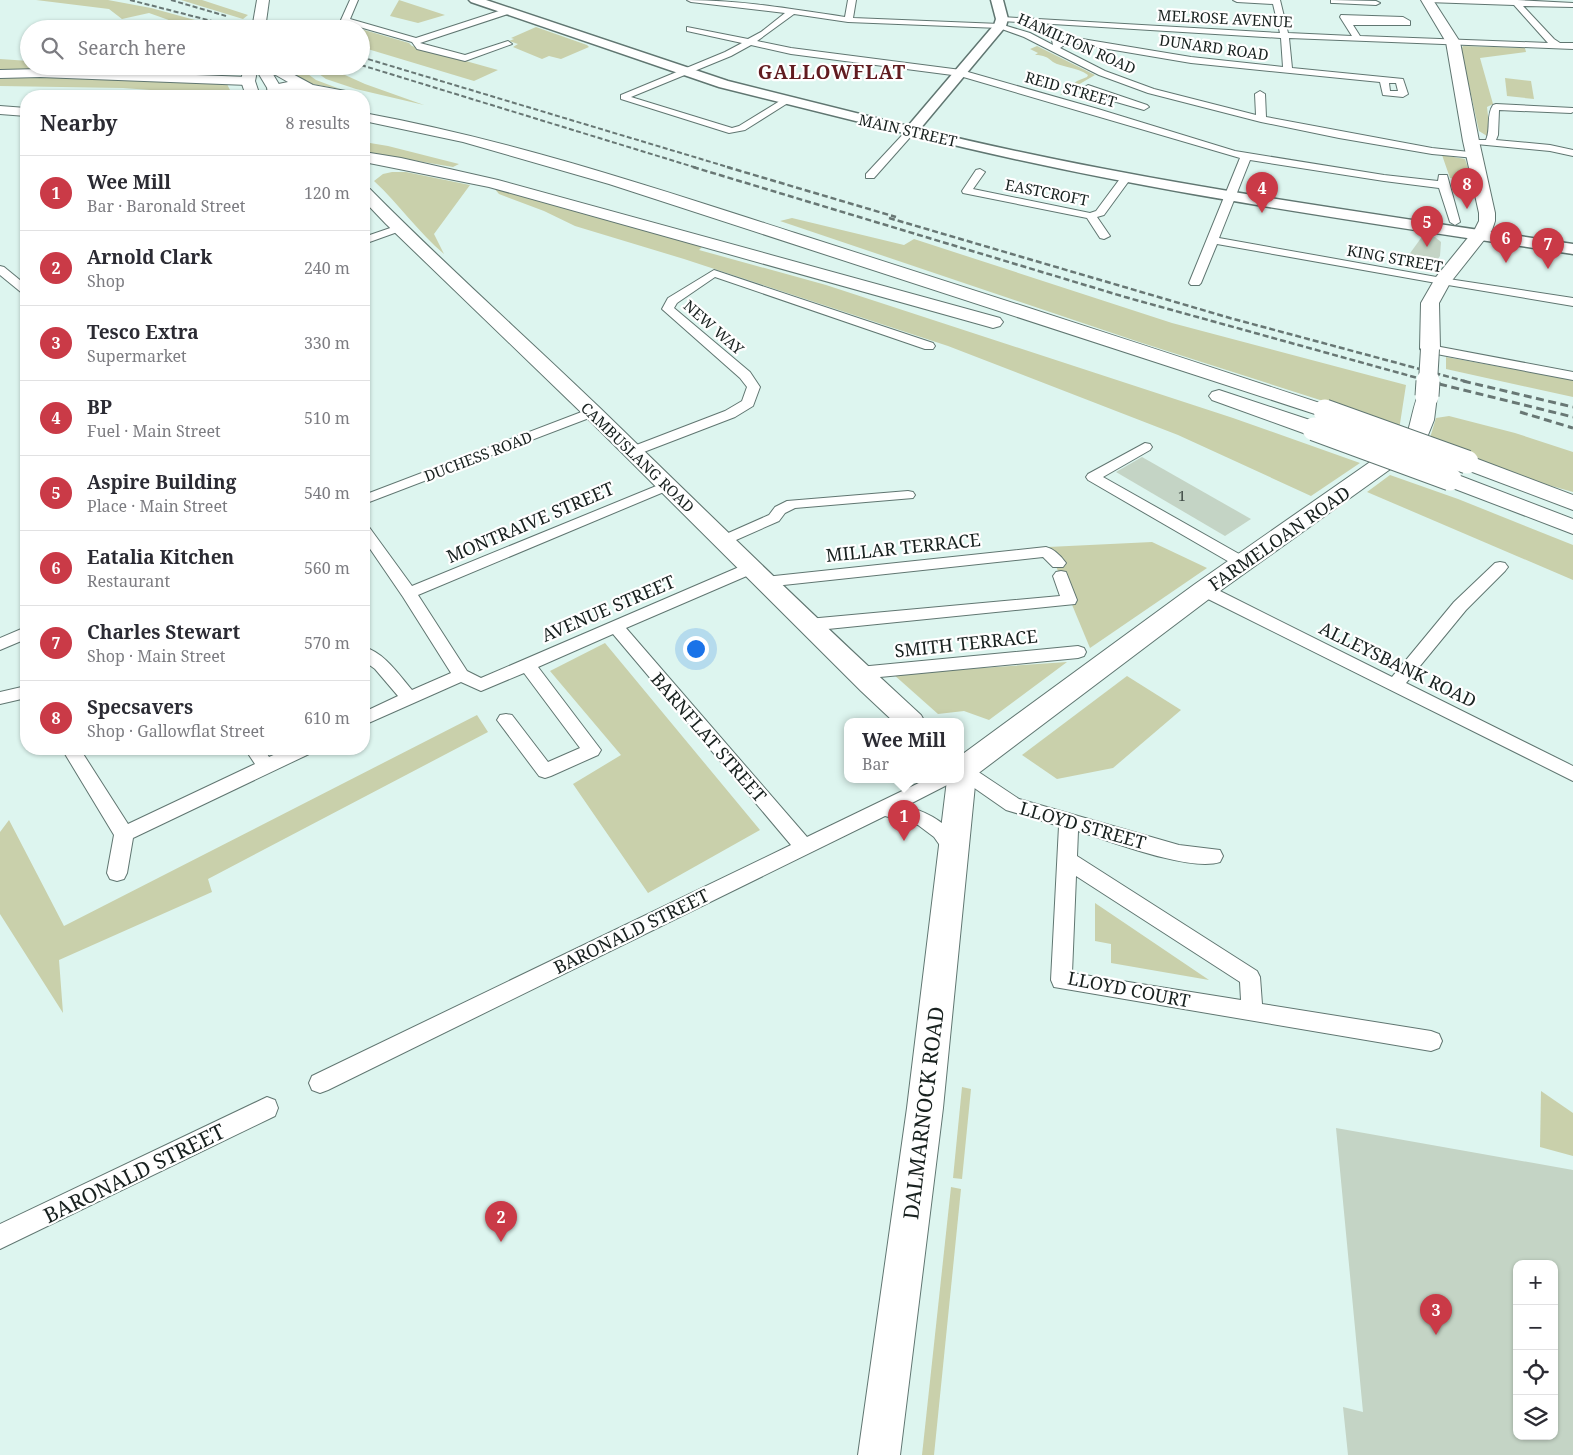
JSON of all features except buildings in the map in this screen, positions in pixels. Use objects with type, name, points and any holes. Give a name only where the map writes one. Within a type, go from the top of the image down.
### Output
[{"type":"main road","points":[[260,20],[263,0]]},
{"type":"main road","name":"MAIN STREET","points":[[475,0],[684,72],[786,101],[910,132],[1126,178],[1573,256]]},
{"type":"main road","points":[[910,132],[961,73],[1001,22],[997,0]]},
{"type":"main road","points":[[1427,0],[1453,42],[1486,206],[1487,221],[1478,238]]},
{"type":"main road","points":[[0,74],[20,74]]},
{"type":"main road","points":[[114,75],[248,81],[268,90]]},
{"type":"main road","points":[[187,77],[218,75]]},
{"type":"main road","points":[[249,75],[248,81],[251,90]]},
{"type":"main road","points":[[265,75],[271,90]]},
{"type":"main road","points":[[282,75],[312,88]]},
{"type":"main road","points":[[278,90],[291,86],[322,90]]},
{"type":"main road","points":[[0,102],[20,102]]},
{"type":"main road","points":[[389,105],[440,119],[897,263],[1320,420],[1450,479],[1573,527]]},
{"type":"main road","points":[[0,110],[20,112]]},
{"type":"main road","points":[[370,123],[460,137],[545,159],[1082,332]]},
{"type":"main road","points":[[370,124],[413,143],[504,166]]},
{"type":"main road","points":[[370,158],[492,183],[993,322]]},
{"type":"main road","points":[[370,169],[401,163]]},
{"type":"main road","points":[[577,189],[1012,328]]},
{"type":"main road","name":"CAMBUSLANG ROAD","points":[[370,198],[592,412],[722,541],[908,718]]},
{"type":"main road","points":[[1486,206],[1507,238]]},
{"type":"main road","name":"MAIN STREET","points":[[1478,238],[1507,238],[1573,249]]},
{"type":"main road","name":"FARMELOAN ROAD","points":[[964,766],[1204,590],[1416,440],[1424,420],[1427,396],[1430,303],[1442,282],[1478,238]]},
{"type":"main road","points":[[1201,390],[1320,420],[1467,462],[1573,503]]},
{"type":"main road","name":"DALMARNOCK ROAD","points":[[879,1455],[925,1108],[953,850],[956,783]]},
{"type":"street","points":[[345,20],[354,0]]},
{"type":"street","name":"HAMILTON ROAD","points":[[691,0],[724,2],[848,20],[955,23],[1001,22],[1102,73],[1128,83],[1261,118],[1433,153],[1473,148],[1490,142],[1550,148],[1573,153]]},
{"type":"street","points":[[848,20],[852,0]]},
{"type":"street","points":[[1237,0],[1276,1],[1285,36],[1288,70]]},
{"type":"street","points":[[1427,0],[1573,5]]},
{"type":"street","points":[[1334,1],[1377,4]]},
{"type":"street","points":[[1515,2],[1551,41],[1573,55]]},
{"type":"street","points":[[416,42],[508,11]]},
{"type":"street","points":[[786,101],[742,128],[732,131],[624,98],[628,94],[719,58],[750,42],[791,12]]},
{"type":"street","points":[[1347,22],[1407,24],[1403,19],[1344,17],[1347,22],[1358,39]]},
{"type":"street","name":"MELROSE AVENUE","points":[[1001,22],[1285,36],[1573,46]]},
{"type":"street","points":[[370,28],[416,42],[420,46],[465,58],[508,44]]},
{"type":"street","name":"REID STREET","points":[[690,29],[791,51],[961,73],[1095,111],[1216,149],[1246,156],[1384,178],[1443,181],[1455,222]]},
{"type":"street","points":[[1191,30],[1191,40]]},
{"type":"street","name":"DUNARD ROAD","points":[[1052,48],[1059,46],[1056,40],[1058,38],[1190,60],[1260,82],[1288,70],[1384,80]]},
{"type":"street","points":[[1190,60],[1191,50]]},
{"type":"street","points":[[1338,86],[1339,75]]},
{"type":"street","points":[[1260,82],[1261,118]]},
{"type":"street","points":[[1088,88],[1144,107]]},
{"type":"street","points":[[1095,111],[1116,99]]},
{"type":"street","points":[[1490,142],[1493,135],[1494,110],[1496,106],[1572,110]]},
{"type":"street","points":[[870,176],[910,132]]},
{"type":"street","points":[[1195,283],[1246,156]]},
{"type":"street","name":"EASTCROFT","points":[[980,172],[967,191],[1091,216],[1100,213],[1126,178]]},
{"type":"street","points":[[1091,216],[1104,236]]},
{"type":"street","points":[[370,239],[399,228]]},
{"type":"street","name":"KING STREET","points":[[1213,240],[1442,282],[1573,302]]},
{"type":"street","points":[[0,268],[20,286]]},
{"type":"street","name":"NEW WAY","points":[[631,452],[730,414],[748,402],[754,387],[745,375],[668,309],[672,301],[714,273],[929,346]]},
{"type":"street","points":[[1430,348],[1573,376]]},
{"type":"street","name":"DUCHESS ROAD","points":[[370,498],[592,412]]},
{"type":"street","points":[[1145,447],[1093,477],[1243,563]]},
{"type":"street","name":"MONTRAIVE STREET","points":[[409,593],[666,486]]},
{"type":"street","points":[[722,541],[774,518],[780,510],[792,504],[908,494]]},
{"type":"street","points":[[370,538],[409,593],[461,675],[370,717]]},
{"type":"street","name":"MILLAR TERRACE","points":[[758,575],[1046,552],[1059,569],[1068,600],[808,624]]},
{"type":"street","points":[[1395,685],[1460,606],[1500,567]]},
{"type":"street","name":"AVENUE STREET","points":[[461,675],[481,685],[615,626],[758,575]]},
{"type":"street","name":"ALLEYSBANK ROAD","points":[[1204,590],[1573,774]]},
{"type":"street","name":"BARNFLAT STREET","points":[[615,626],[804,847]]},
{"type":"street","points":[[0,644],[20,636]]},
{"type":"street","name":"SMITH TERRACE","points":[[859,673],[1078,652]]},
{"type":"street","points":[[370,657],[381,665],[409,698]]},
{"type":"street","points":[[506,720],[545,771],[592,750],[527,665]]},
{"type":"street","points":[[0,698],[20,693]]},
{"type":"street","points":[[74,755],[124,834],[117,873]]},
{"type":"street","points":[[258,755],[266,766]]},
{"type":"street","points":[[124,834],[290,755]]},
{"type":"street","name":"LLOYD STREET","points":[[964,776],[1013,804],[1179,853],[1213,856]]},
{"type":"street","name":"BARONALD STREET","points":[[320,1083],[934,783]]},
{"type":"street","points":[[884,808],[917,816],[934,825],[943,832],[953,850]]},
{"type":"street","name":"LLOYD COURT","points":[[1069,820],[1061,980],[1431,1041]]},
{"type":"street","points":[[1066,860],[1250,977],[1252,1011]]},
{"type":"street","name":"BARONALD STREET","points":[[0,1237],[267,1108]]},
{"type":"green space","points":[[36,0],[108,0],[151,8],[195,20],[169,20],[149,13],[122,19],[109,9]]},
{"type":"green space","points":[[181,0],[202,0],[248,15],[243,19]]},
{"type":"green space","points":[[399,0],[445,15],[418,23],[390,16]]},
{"type":"green space","points":[[536,27],[589,47],[561,59],[549,56],[542,59],[513,47],[518,44],[509,41],[514,39],[511,38]]},
{"type":"green space","points":[[370,32],[409,43],[412,46],[498,70],[474,81],[370,50]]},
{"type":"green space","points":[[1037,46],[1095,75],[1059,96],[1077,81],[1088,75],[1079,70],[1056,64],[1041,55],[1035,55],[1038,53],[1030,49]]},
{"type":"green space","points":[[1463,46],[1525,48],[1526,52],[1480,58],[1493,104],[1487,107],[1490,134],[1487,136],[1479,131],[1461,50]]},
{"type":"green space","points":[[0,59],[20,60],[20,71],[0,71]]},
{"type":"green space","points":[[291,75],[309,75],[316,80],[340,89],[307,83]]},
{"type":"green space","points":[[320,75],[345,75],[424,105],[370,92],[370,90],[356,89],[326,79]]},
{"type":"green space","points":[[0,76],[226,82],[230,90],[150,90],[0,86]]},
{"type":"green space","points":[[1505,78],[1531,81],[1534,99],[1507,96]]},
{"type":"green space","points":[[370,143],[459,164],[453,167],[370,153]]},
{"type":"green space","points":[[1442,155],[1465,159],[1468,168],[1462,171],[1463,177],[1471,182],[1450,178]]},
{"type":"green space","points":[[406,172],[470,185],[434,234],[444,254],[374,181],[383,174]]},
{"type":"green space","points":[[493,187],[702,247],[699,250],[826,285],[1233,418],[1360,463],[1311,496],[1178,435],[948,346],[684,259],[575,226],[544,211],[499,194]]},
{"type":"green space","points":[[792,218],[904,245],[914,239],[1172,323],[1406,385],[1399,430],[1320,400],[1139,342],[780,221]]},
{"type":"green space","points":[[1446,357],[1573,380],[1573,397],[1446,369]]},
{"type":"green space","points":[[1449,416],[1515,433],[1573,452],[1573,492],[1541,483],[1429,441],[1436,418]]},
{"type":"green space","points":[[1390,475],[1458,499],[1573,545],[1573,580],[1367,492]]},
{"type":"green space","points":[[1152,542],[1207,568],[1090,648],[1048,547]]},
{"type":"green space","points":[[605,643],[760,830],[648,893],[573,784],[621,755],[550,671]]},
{"type":"green space","points":[[1067,662],[989,720],[964,711],[938,714],[893,674]]},
{"type":"green space","points":[[1127,676],[1181,710],[1113,768],[1057,779],[1022,755]]},
{"type":"green space","points":[[477,715],[488,732],[208,879],[212,892],[59,960],[63,1013],[0,914],[0,832],[9,820],[64,926]]},
{"type":"green space","points":[[1095,903],[1209,980],[1111,963],[1111,944],[1095,941]]},
{"type":"green space","points":[[962,1087],[971,1089],[962,1179],[953,1178]]},
{"type":"green space","points":[[1541,1091],[1573,1113],[1573,1156],[1540,1147]]},
{"type":"green space","points":[[951,1187],[961,1189],[934,1455],[922,1455]]},
{"type":"railway","points":[[130,0],[208,20]]},
{"type":"railway","points":[[171,0],[226,16]]},
{"type":"railway","points":[[370,60],[731,168]]},
{"type":"railway","points":[[370,68],[697,168]]},
{"type":"railway","points":[[693,167],[1125,297],[1432,382]]},
{"type":"railway","points":[[727,167],[896,217]]},
{"type":"railway","points":[[889,218],[1230,318],[1468,382]]},
{"type":"railway","points":[[1427,381],[1573,417]]},
{"type":"railway","points":[[1463,381],[1573,407]]},
{"type":"railway","points":[[1520,412],[1573,428]]},
{"type":"place","name":"Specsavers","points":[[1467,209]]},
{"type":"place","name":"BP","points":[[1262,213]]},
{"type":"place","name":"Aspire Building","points":[[1427,247]]},
{"type":"place","name":"Eatalia Kitchen","points":[[1506,263]]},
{"type":"place","name":"Charles Stewart","points":[[1548,269]]},
{"type":"place","name":"Wee Mill","points":[[904,841]]},
{"type":"place","name":"Arnold Clark","points":[[501,1242]]},
{"type":"place","name":"Tesco Extra","points":[[1436,1335]]},
{"type":"district","name":"GALLOWFLAT","points":[[832,72]]}]
